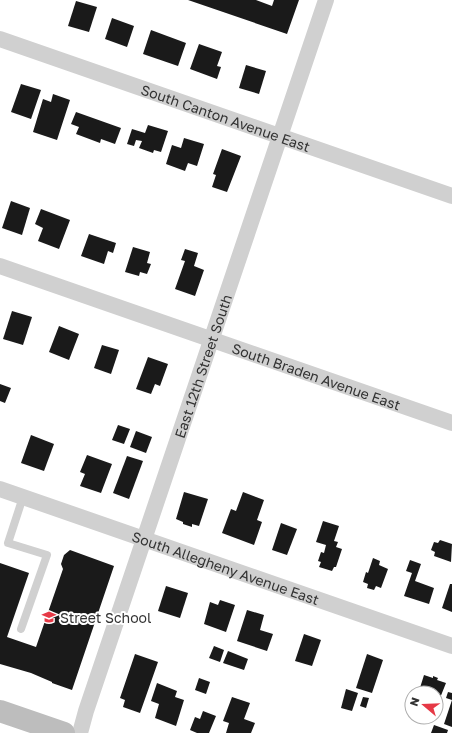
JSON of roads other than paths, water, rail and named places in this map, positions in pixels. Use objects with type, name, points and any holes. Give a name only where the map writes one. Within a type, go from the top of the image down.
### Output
[{"type":"main road","points":[[0,711],[64,733]]},
{"type":"street","name":"East 12th Street South","points":[[80,733],[86,711],[326,0]]},
{"type":"street","name":"South Canton Avenue East","points":[[0,39],[452,196]]},
{"type":"street","name":"South Braden Avenue East","points":[[0,266],[452,423]]},
{"type":"street","name":"South Allegheny Avenue East","points":[[0,489],[452,646]]},
{"type":"lane","points":[[21,629],[46,555],[8,543],[23,497]]},
{"type":"place","name":"Street School","points":[[49,617]]}]
